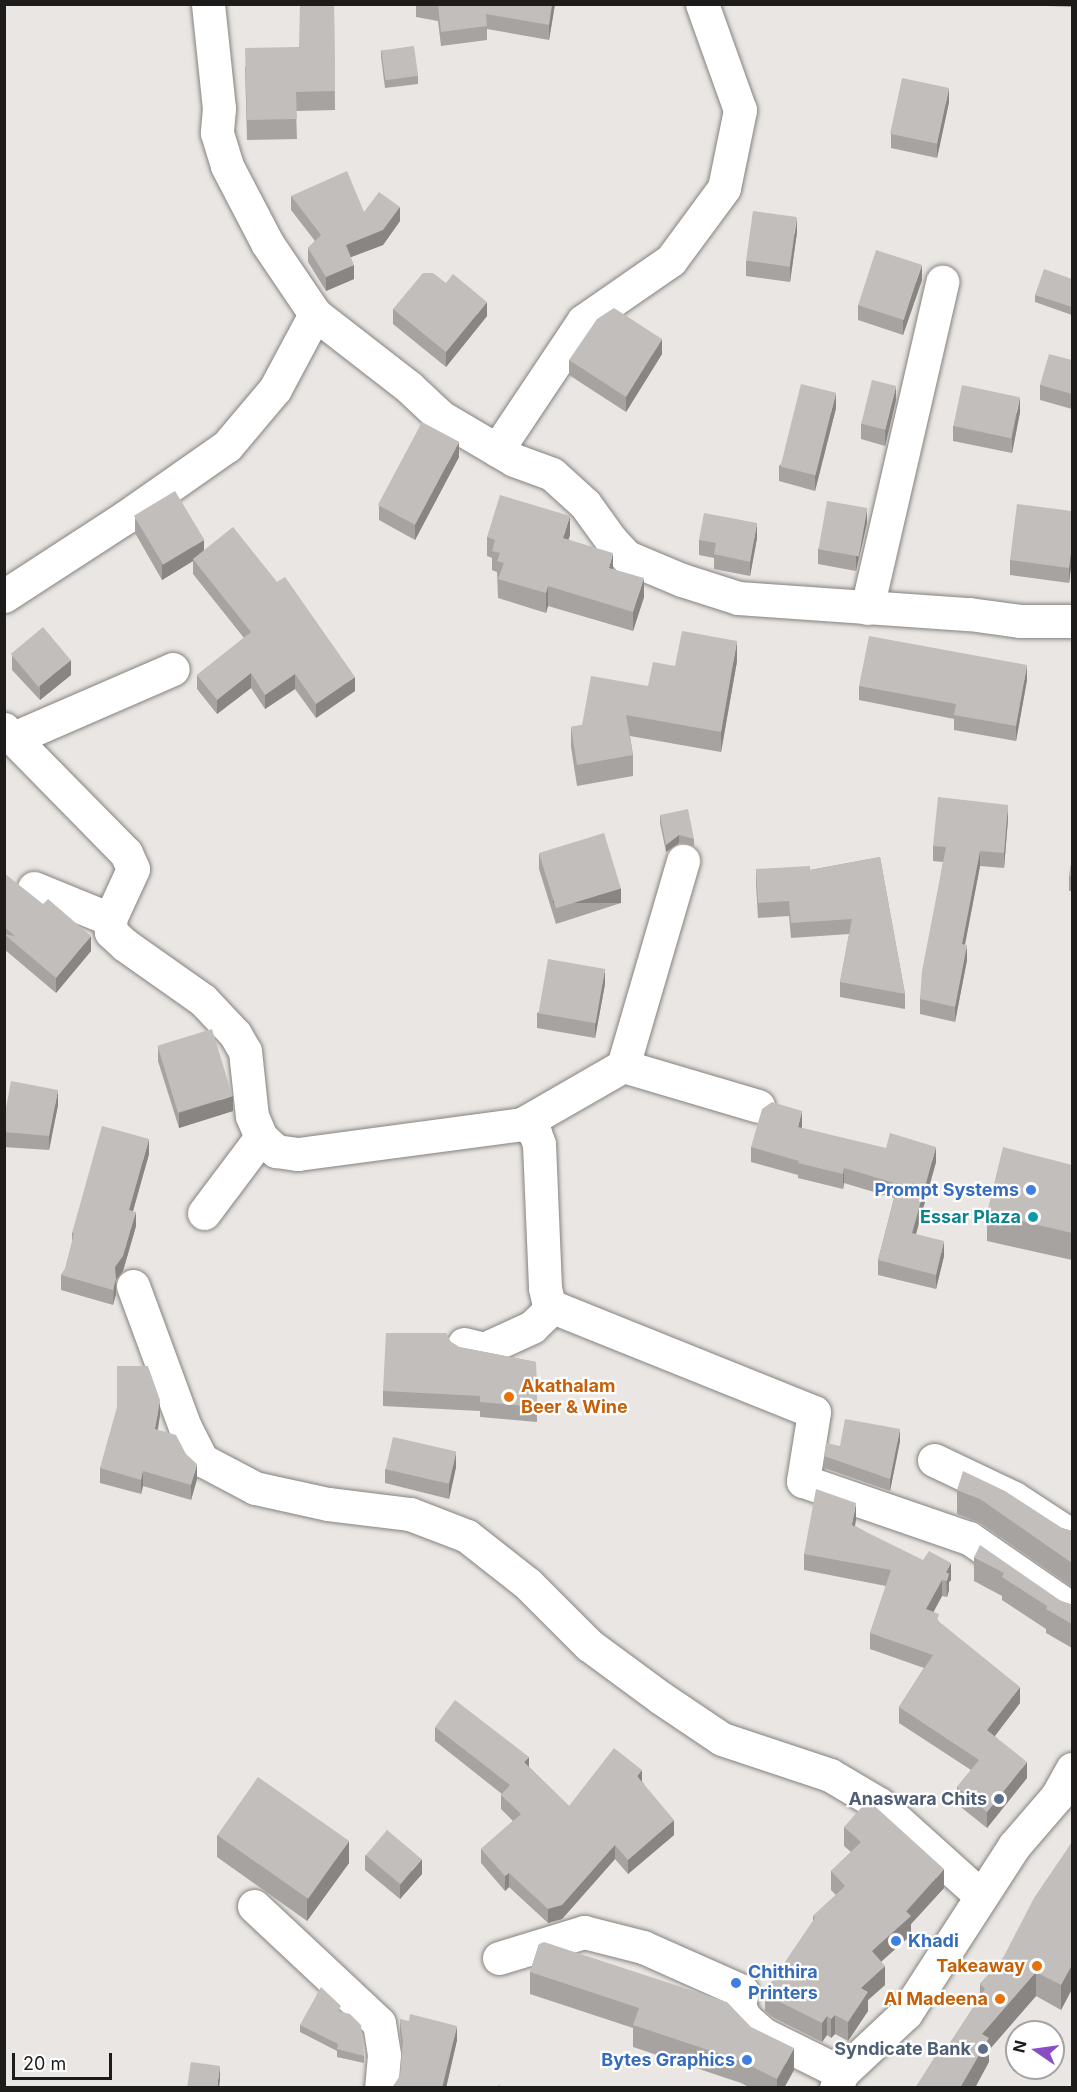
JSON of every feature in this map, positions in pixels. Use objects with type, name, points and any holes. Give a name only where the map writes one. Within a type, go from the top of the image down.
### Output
[{"type":"street","points":[[208,4],[219,108],[217,133],[227,165],[267,243],[315,314],[409,387],[441,417],[514,460],[552,474],[585,504],[611,540],[627,557],[682,580],[738,598],[969,614],[1020,621],[1072,619]]},
{"type":"street","points":[[497,450],[583,321],[671,261],[724,188],[740,110],[702,4]]},
{"type":"street","points":[[867,608],[942,282]]},
{"type":"street","points":[[4,596],[124,518],[228,446],[275,388],[315,314]]},
{"type":"street","points":[[173,669],[9,734],[126,853],[133,869],[110,919],[111,932],[125,945],[203,1000],[235,1034],[245,1051],[252,1116],[261,1137],[276,1151],[298,1154],[522,1124],[622,1066],[683,861]]},
{"type":"street","points":[[34,888],[110,919]]},
{"type":"street","points":[[622,1066],[758,1106]]},
{"type":"street","points":[[522,1124],[535,1133],[539,1144],[545,1288],[548,1301],[553,1307],[814,1412],[803,1480],[969,1538],[1072,1609]]},
{"type":"street","points":[[204,1213],[261,1137]]},
{"type":"street","points":[[133,1286],[185,1427],[202,1460],[255,1488],[328,1504],[410,1514],[467,1536],[527,1583],[589,1646],[661,1698],[722,1740],[830,1775],[879,1804],[981,1896]]},
{"type":"street","points":[[464,1344],[484,1349],[532,1327],[553,1307]]},
{"type":"street","points":[[934,1460],[1014,1498],[1072,1536]]},
{"type":"street","points":[[499,1958],[584,1932],[643,1947],[742,1991],[739,2007],[746,2019],[763,2034],[839,2080],[906,2013],[1014,1846],[1057,1796],[1072,1769]]},
{"type":"street","points":[[254,1906],[379,2023],[384,2055],[381,2088]]},
{"type":"building","points":[[300,4],[334,4],[335,91],[296,92],[297,119],[247,120],[245,48],[299,47]]},
{"type":"building","points":[[431,4],[552,4],[549,25],[486,14],[487,26],[441,32],[438,6]]},
{"type":"building","points":[[414,46],[418,76],[385,80],[381,51]]},
{"type":"building","points":[[902,78],[949,88],[937,144],[890,134]]},
{"type":"building","points":[[347,171],[364,212],[379,192],[400,207],[383,230],[346,245],[354,265],[326,277],[308,248],[321,235],[291,196]]},
{"type":"building","points":[[753,211],[797,217],[790,267],[746,261]]},
{"type":"building","points":[[876,250],[922,265],[904,320],[858,305]]},
{"type":"building","points":[[1044,269],[1072,279],[1072,307],[1035,295]]},
{"type":"building","points":[[423,273],[433,273],[446,283],[453,274],[487,302],[446,352],[393,309]]},
{"type":"building","points":[[614,308],[662,339],[626,397],[569,360],[597,319]]},
{"type":"building","points":[[1049,354],[1072,360],[1072,394],[1040,385]]},
{"type":"building","points":[[872,380],[896,386],[885,430],[861,424]]},
{"type":"building","points":[[801,384],[836,393],[815,475],[780,466]]},
{"type":"building","points":[[962,385],[1020,397],[1011,438],[953,426]]},
{"type":"building","points":[[422,422],[459,442],[415,525],[378,505]]},
{"type":"building","points":[[175,491],[204,540],[163,565],[134,516]]},
{"type":"building","points":[[500,495],[570,516],[563,538],[613,553],[609,568],[644,578],[633,612],[548,586],[546,593],[498,579],[504,563],[497,561],[500,553],[492,551],[495,540],[487,537]]},
{"type":"building","points":[[827,501],[867,508],[859,556],[818,549]]},
{"type":"building","points":[[1017,504],[1072,511],[1069,568],[1010,560]]},
{"type":"building","points":[[704,513],[757,523],[750,562],[714,554],[716,543],[699,540]]},
{"type":"building","points":[[233,527],[277,582],[285,577],[355,677],[316,704],[295,674],[265,695],[251,673],[217,700],[197,675],[251,632],[193,559]]},
{"type":"building","points":[[43,627],[71,660],[38,687],[11,654]]},
{"type":"building","points":[[682,631],[737,641],[721,732],[626,715],[633,755],[577,765],[571,727],[582,725],[591,676],[648,686],[653,662],[675,666]]},
{"type":"building","points":[[869,636],[1027,665],[1016,726],[954,715],[956,704],[859,686]]},
{"type":"building","points":[[938,797],[1008,805],[1004,853],[980,851],[962,944],[967,945],[955,1007],[920,999],[922,971],[946,847],[933,846]]},
{"type":"building","points":[[688,809],[694,839],[679,835],[666,845],[660,815]]},
{"type":"building","points":[[604,833],[621,888],[556,908],[539,853]]},
{"type":"building","points":[[880,857],[905,994],[840,982],[852,919],[791,923],[789,901],[758,903],[756,869],[810,866],[810,870]]},
{"type":"building","points":[[1072,859],[1072,876],[1069,876]]},
{"type":"building","points":[[4,873],[43,904],[48,899],[91,936],[56,978],[4,934],[15,936],[4,927]]},
{"type":"building","points":[[548,959],[605,969],[596,1023],[538,1013]]},
{"type":"building","points":[[212,1029],[232,1096],[178,1113],[157,1046]]},
{"type":"building","points":[[11,1081],[58,1090],[49,1136],[4,1132]]},
{"type":"building","points":[[772,1102],[802,1111],[798,1127],[886,1148],[890,1133],[936,1147],[912,1233],[944,1241],[936,1275],[878,1260],[898,1184],[844,1168],[843,1174],[798,1163],[799,1161],[751,1147],[762,1109]]},
{"type":"building","points":[[102,1126],[149,1139],[129,1210],[136,1212],[123,1256],[115,1267],[116,1279],[113,1290],[61,1275],[65,1269],[74,1233],[72,1233]]},
{"type":"building","points":[[1003,1147],[1072,1165],[1072,1233],[987,1213]]},
{"type":"building","points":[[386,1333],[446,1333],[451,1342],[459,1347],[536,1362],[537,1407],[480,1402],[480,1396],[383,1391]]},
{"type":"building","points":[[117,1366],[148,1366],[160,1400],[155,1429],[176,1435],[186,1454],[197,1464],[191,1485],[143,1471],[141,1480],[100,1468],[117,1407]]},
{"type":"building","points":[[845,1419],[900,1429],[890,1479],[824,1456],[826,1443],[840,1446]]},
{"type":"building","points":[[393,1437],[456,1452],[449,1484],[386,1469]]},
{"type":"building","points":[[963,1471],[1005,1491],[1062,1528],[1072,1531],[1072,1563],[980,1499],[957,1490]]},
{"type":"building","points":[[816,1489],[856,1503],[852,1525],[923,1560],[929,1551],[951,1563],[946,1572],[949,1574],[947,1581],[942,1580],[926,1609],[939,1614],[937,1620],[1020,1687],[987,1730],[1027,1762],[987,1812],[957,1787],[979,1760],[899,1707],[933,1655],[870,1633],[891,1570],[804,1554]]},
{"type":"building","points":[[980,1545],[1061,1601],[1072,1604],[1072,1624],[1046,1609],[1047,1606],[1002,1577],[1004,1573],[974,1557]]},
{"type":"building","points":[[455,1700],[529,1757],[524,1762],[569,1806],[614,1748],[642,1770],[637,1776],[674,1820],[628,1860],[615,1845],[562,1905],[548,1909],[509,1873],[505,1876],[481,1849],[521,1814],[501,1795],[510,1785],[435,1727]]},
{"type":"building","points":[[258,1777],[349,1841],[308,1899],[217,1835]]},
{"type":"building","points":[[868,1800],[944,1869],[906,1911],[911,1916],[872,1951],[885,1966],[861,1988],[868,1992],[848,2022],[835,2015],[831,2019],[827,2016],[822,2023],[774,1999],[765,1992],[815,1918],[813,1916],[845,1886],[831,1871],[861,1842],[844,1827]]},
{"type":"building","points":[[387,1830],[421,1859],[400,1884],[366,1855]]},
{"type":"building","points":[[1072,1842],[1072,1965],[1061,1985],[1036,1972],[982,2034],[989,2038],[960,2088],[915,2088],[936,2055],[940,2058],[985,1989],[980,1984],[1003,1958],[1034,1898]]},
{"type":"building","points":[[544,1942],[727,2002],[751,2027],[794,2048],[777,2079],[741,2061],[633,2025],[639,2008],[530,1972],[539,1944]]},
{"type":"building","points":[[321,1987],[341,2006],[338,2011],[350,2014],[361,2025],[364,2056],[337,2049],[338,2044],[300,2025]]},
{"type":"building","points":[[410,2014],[457,2026],[442,2088],[392,2088],[400,2076],[403,2042],[400,2019],[409,2021]]},
{"type":"building","points":[[191,2062],[220,2066],[217,2088],[187,2088]]},
{"type":"place","name":"Prompt Systems","points":[[1031,1190]]},
{"type":"place","name":"Essar Plaza","points":[[1033,1217]]},
{"type":"place","name":"Akathalam Beer & Wine","points":[[509,1397]]},
{"type":"place","name":"Anaswara Chits","points":[[999,1799]]},
{"type":"place","name":"Khadi","points":[[896,1941]]},
{"type":"place","name":"Takeaway","points":[[1037,1966]]},
{"type":"place","name":"Chithira Printers","points":[[736,1983]]},
{"type":"place","name":"Al Madeena","points":[[1000,1999]]},
{"type":"place","name":"Syndicate Bank","points":[[983,2049]]},
{"type":"place","name":"Bytes Graphics","points":[[747,2060]]}]
